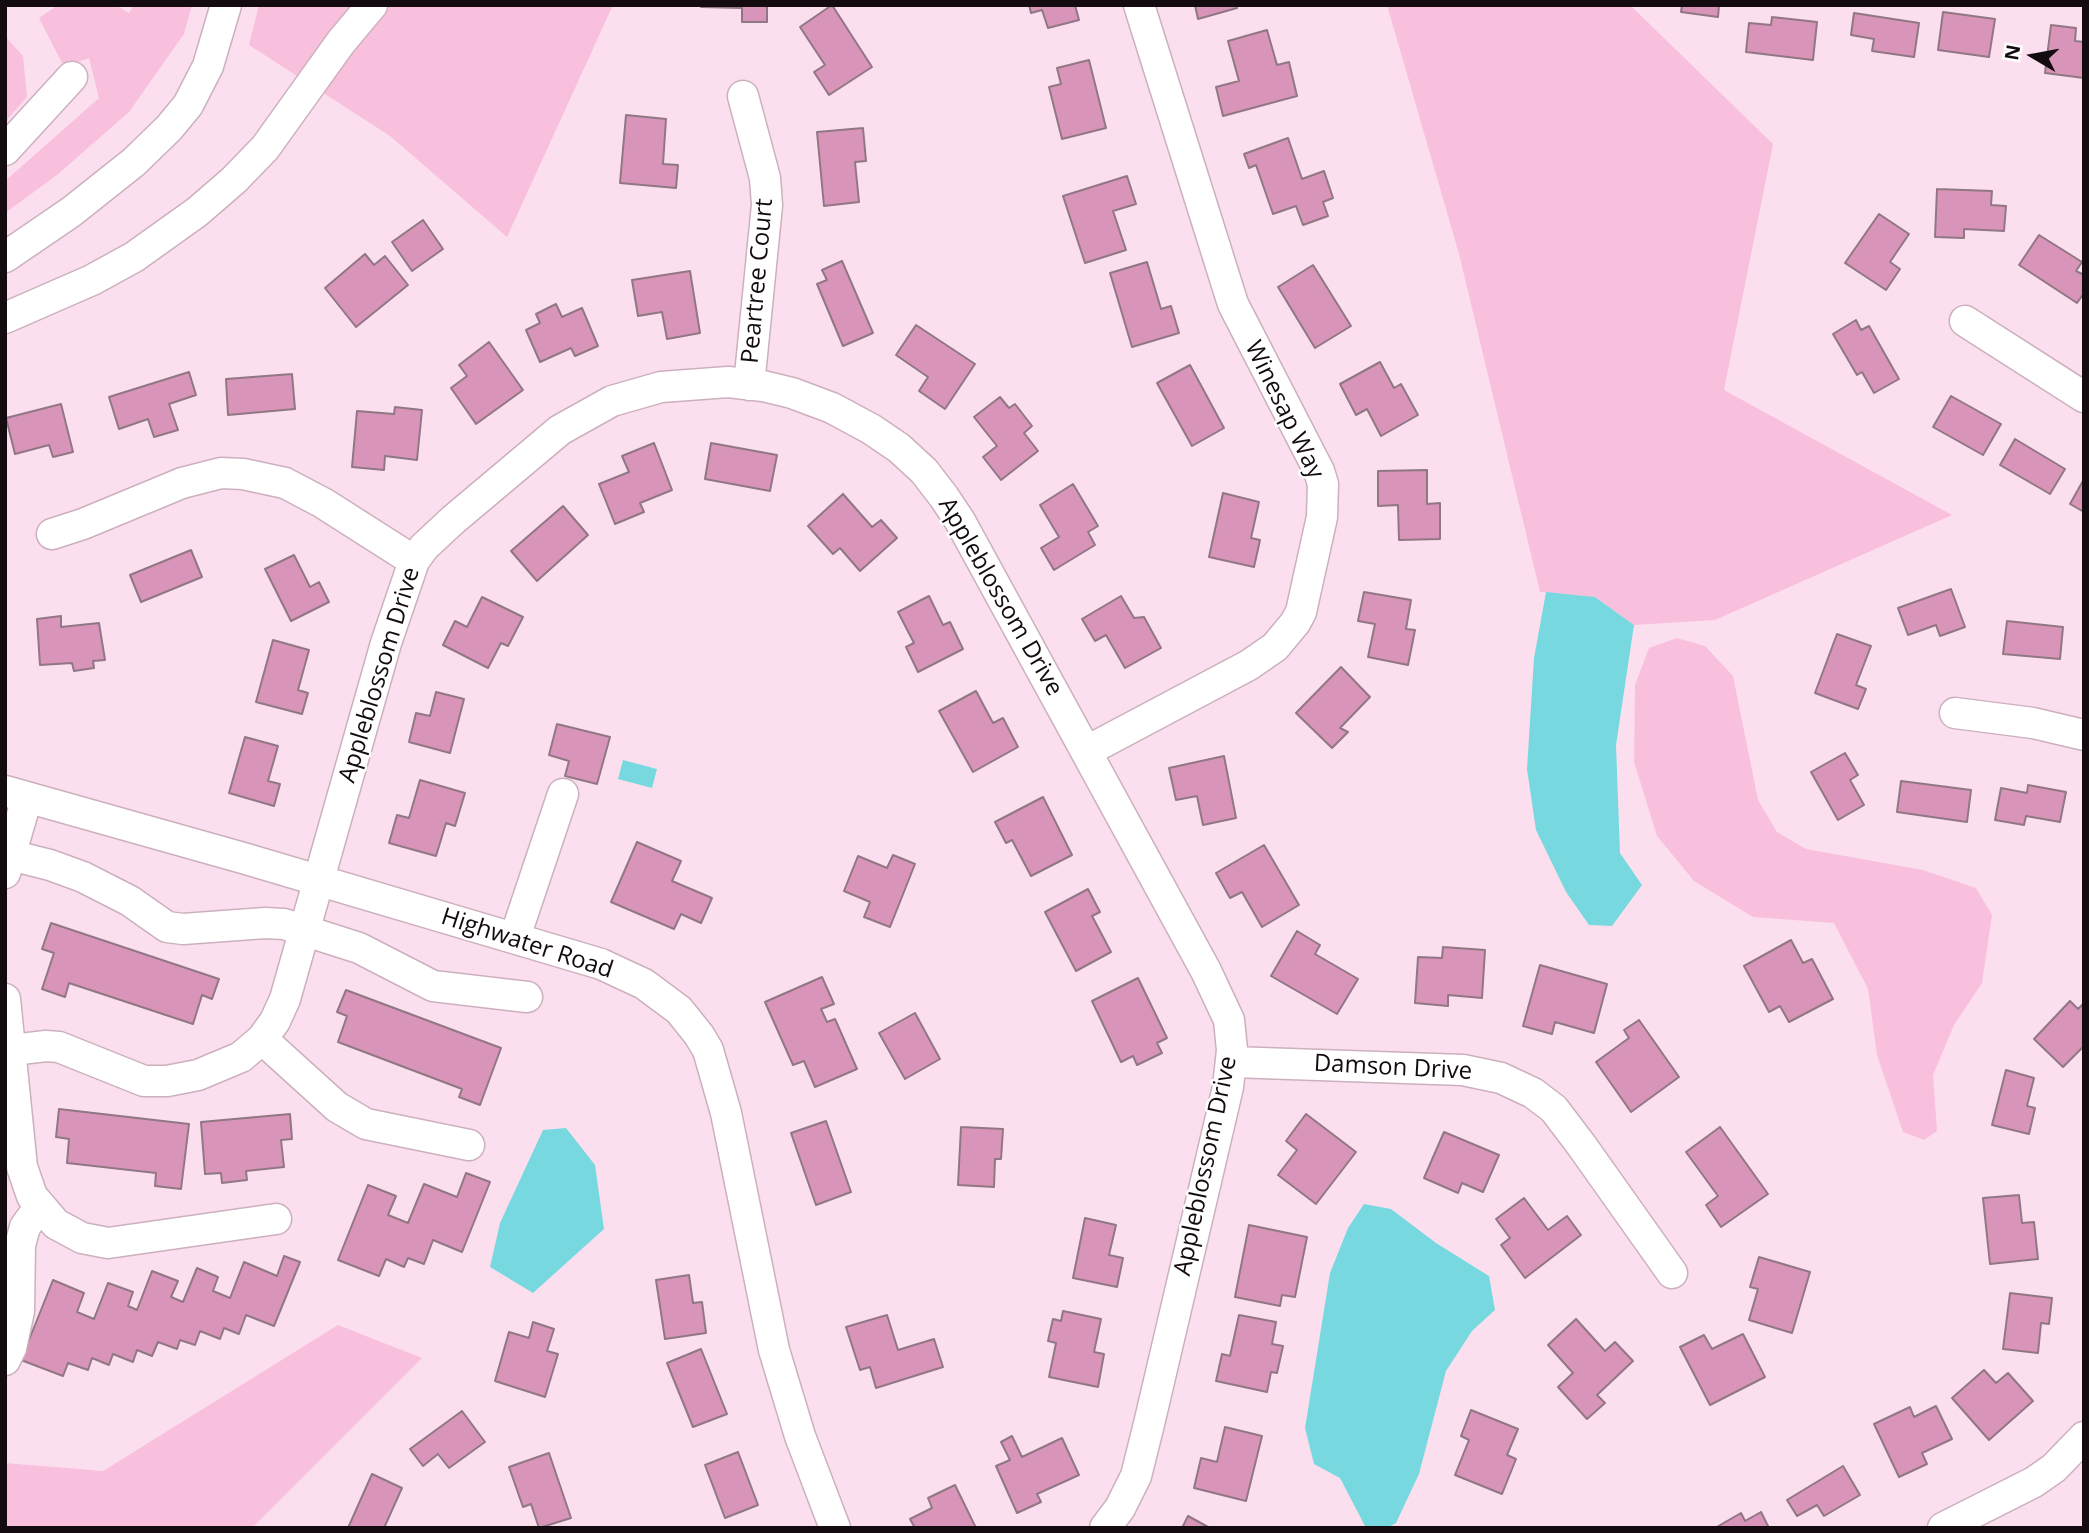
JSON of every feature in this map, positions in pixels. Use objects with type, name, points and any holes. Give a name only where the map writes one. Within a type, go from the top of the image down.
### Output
[{"type":"street","points":[[5,257],[71,212],[134,162],[169,128],[188,105],[208,66],[226,5]]},
{"type":"street","points":[[5,318],[103,275],[134,257],[197,212],[265,148],[341,42],[372,5]]},
{"type":"street","name":"Winesap Way","points":[[1087,751],[1226,677],[1275,647],[1301,612],[1322,517],[1323,484],[1319,471],[1233,304],[1139,5]]},
{"type":"street","points":[[5,150],[72,77]]},
{"type":"street","name":"Peartree Court","points":[[743,96],[765,178],[767,205],[749,385]]},
{"type":"street","points":[[1965,321],[2084,397]]},
{"type":"street","name":"Appleblossom Drive","points":[[12,1050],[59,1047],[144,1081],[167,1082],[198,1075],[241,1057],[262,1039],[275,1021],[285,999],[386,643],[414,561],[424,547],[453,520],[560,430],[612,401],[661,387],[728,382],[792,393],[832,408],[890,442],[924,471],[944,496],[1087,751],[1221,1001],[1232,1036],[1232,1062],[1136,1476],[1120,1508],[1105,1528]]},
{"type":"street","points":[[52,534],[182,483],[222,473],[243,474],[285,483],[323,503],[414,561]]},
{"type":"street","points":[[1955,713],[2033,723],[2084,735]]},
{"type":"street","points":[[16,794],[8,864],[50,865],[83,877],[130,901],[167,927],[183,929],[265,923],[304,928],[359,948],[433,986],[527,997]]},
{"type":"street","name":"Highwater Road","points":[[16,794],[601,964],[644,984],[679,1010],[699,1034],[708,1050],[726,1113],[774,1350],[800,1436],[835,1528]]},
{"type":"street","points":[[515,937],[563,794]]},
{"type":"street","points":[[5,999],[22,1167],[32,1196],[56,1224],[82,1238],[108,1243],[276,1219]]},
{"type":"street","points":[[262,1039],[337,1107],[366,1124],[469,1145]]},
{"type":"street","name":"Damson Drive","points":[[1232,1062],[1463,1070],[1502,1077],[1533,1093],[1553,1109],[1672,1273]]},
{"type":"street","points":[[5,1360],[11,1348],[19,1311],[22,1236],[40,1206]]},
{"type":"street","points":[[1943,1528],[2034,1482],[2054,1468],[2084,1437]]},
{"type":"shaded area","points":[[58,5],[115,5],[129,13],[134,5],[192,5],[184,34],[129,112],[57,175],[5,213],[5,181],[99,98],[89,58],[64,67],[39,18]]},
{"type":"shaded area","points":[[259,5],[613,5],[507,237],[390,136],[249,45]]},
{"type":"shaded area","points":[[1387,5],[1630,5],[1773,144],[1724,390],[1952,515],[1715,620],[1634,625],[1595,597],[1540,592],[1459,254]]},
{"type":"shaded area","points":[[5,36],[23,56],[27,97],[5,122]]},
{"type":"shaded area","points":[[1677,638],[1705,646],[1733,676],[1758,800],[1777,832],[1806,849],[1923,870],[1976,888],[1992,915],[1982,983],[1954,1025],[1933,1075],[1937,1131],[1924,1140],[1903,1132],[1877,1055],[1868,989],[1834,923],[1753,917],[1694,881],[1657,836],[1634,762],[1635,685],[1649,648]]},
{"type":"shaded area","points":[[338,1325],[422,1358],[252,1528],[5,1528],[5,1463],[103,1471]]},
{"type":"water","points":[[1546,592],[1595,597],[1634,625],[1616,745],[1620,853],[1642,885],[1612,926],[1589,925],[1566,892],[1536,830],[1527,769],[1534,658]]},
{"type":"water","points":[[623,760],[657,769],[652,788],[618,779]]},
{"type":"water","points":[[566,1128],[595,1165],[604,1229],[533,1293],[490,1267],[500,1223],[543,1130]]},
{"type":"water","points":[[1364,1204],[1391,1209],[1436,1243],[1489,1276],[1495,1310],[1472,1331],[1446,1371],[1419,1474],[1396,1523],[1387,1528],[1366,1528],[1340,1478],[1314,1464],[1305,1428],[1330,1273],[1348,1228]]},
{"type":"building","points":[[701,5],[767,5],[767,22],[742,22],[742,8]]},
{"type":"building","points":[[832,5],[872,67],[829,95],[814,72],[825,65],[800,27]]},
{"type":"building","points":[[1029,5],[1075,5],[1079,20],[1048,28],[1042,10],[1031,13]]},
{"type":"building","points":[[1195,5],[1236,5],[1237,8],[1198,19]]},
{"type":"building","points":[[1682,5],[1719,5],[1718,17],[1681,12]]},
{"type":"building","points":[[1943,12],[1995,19],[1989,57],[1938,50]]},
{"type":"building","points":[[1854,13],[1919,23],[1914,57],[1872,51],[1874,39],[1851,35]]},
{"type":"building","points":[[1772,17],[1817,22],[1813,60],[1746,52],[1749,23],[1771,25]]},
{"type":"building","points":[[2051,25],[2076,28],[2075,41],[2084,42],[2084,78],[2045,73]]},
{"type":"building","points":[[1267,30],[1277,65],[1289,62],[1297,96],[1223,116],[1216,87],[1239,81],[1228,41]]},
{"type":"building","points":[[1089,60],[1106,128],[1062,139],[1049,87],[1061,84],[1057,68]]},
{"type":"building","points":[[626,115],[666,119],[663,164],[678,165],[676,188],[620,183]]},
{"type":"building","points":[[863,128],[866,161],[855,162],[859,202],[824,206],[817,132]]},
{"type":"building","points":[[1288,138],[1302,179],[1324,171],[1333,198],[1323,202],[1328,216],[1303,225],[1296,206],[1273,214],[1256,165],[1249,168],[1244,154]]},
{"type":"building","points":[[1127,176],[1136,204],[1113,211],[1126,250],[1085,263],[1063,196]]},
{"type":"building","points":[[1937,189],[1992,191],[1991,205],[2006,206],[2004,231],[1964,229],[1964,238],[1935,237]]},
{"type":"building","points":[[1879,214],[1909,234],[1890,262],[1900,269],[1886,290],[1845,263]]},
{"type":"building","points":[[423,220],[443,249],[412,271],[392,242]]},
{"type":"building","points":[[2039,235],[2082,262],[2076,271],[2084,275],[2084,293],[2077,303],[2019,265]]},
{"type":"building","points":[[365,254],[374,265],[385,256],[408,285],[356,327],[325,288]]},
{"type":"building","points":[[842,261],[873,333],[843,346],[817,284],[827,280],[822,270]]},
{"type":"building","points":[[1147,262],[1161,309],[1171,306],[1179,333],[1132,347],[1110,273]]},
{"type":"building","points":[[1313,265],[1351,326],[1315,348],[1278,287]]},
{"type":"building","points":[[690,271],[700,333],[667,339],[662,312],[638,316],[632,280]]},
{"type":"building","points":[[556,304],[562,317],[582,308],[598,346],[575,356],[571,348],[540,362],[526,330],[540,323],[536,314]]},
{"type":"building","points":[[1856,320],[1861,330],[1869,326],[1899,379],[1874,393],[1862,372],[1857,375],[1833,334]]},
{"type":"building","points":[[916,325],[975,364],[945,409],[919,391],[928,377],[896,355]]},
{"type":"building","points":[[489,342],[523,390],[476,424],[451,388],[467,376],[459,365]]},
{"type":"building","points":[[1380,362],[1394,388],[1401,384],[1418,415],[1381,436],[1367,409],[1356,415],[1340,384]]},
{"type":"building","points":[[1190,365],[1224,428],[1192,446],[1157,383]]},
{"type":"building","points":[[189,372],[196,395],[169,404],[178,430],[154,437],[148,419],[119,429],[109,397]]},
{"type":"building","points":[[292,374],[295,409],[228,415],[226,379]]},
{"type":"building","points":[[1951,396],[2001,424],[1983,455],[1933,427]]},
{"type":"building","points":[[1000,397],[1009,408],[1015,404],[1032,426],[1024,433],[1038,451],[1001,480],[983,457],[997,446],[974,417]]},
{"type":"building","points":[[61,404],[73,452],[53,457],[49,445],[15,454],[6,418]]},
{"type":"building","points":[[395,407],[422,410],[417,460],[385,456],[384,470],[352,467],[357,411],[394,414]]},
{"type":"building","points":[[2015,439],[2065,469],[2050,494],[2000,465]]},
{"type":"building","points":[[654,443],[672,490],[640,503],[644,512],[615,524],[599,484],[629,472],[622,456]]},
{"type":"building","points":[[711,443],[777,455],[770,491],[705,479]]},
{"type":"building","points":[[1427,470],[1427,504],[1440,503],[1440,539],[1399,540],[1398,505],[1378,506],[1378,471]]},
{"type":"building","points":[[2084,479],[2084,512],[2070,504]]},
{"type":"building","points":[[1073,484],[1098,526],[1088,532],[1095,545],[1054,570],[1041,548],[1059,537],[1040,505]]},
{"type":"building","points":[[1223,493],[1259,502],[1251,538],[1260,540],[1254,567],[1209,557]]},
{"type":"building","points":[[843,494],[872,527],[881,520],[897,538],[860,571],[840,548],[833,554],[808,526]]},
{"type":"building","points":[[563,506],[588,535],[537,581],[511,551]]},
{"type":"building","points":[[191,550],[202,577],[141,602],[130,575]]},
{"type":"building","points":[[294,555],[310,587],[319,582],[329,602],[291,621],[265,569]]},
{"type":"building","points":[[1951,589],[1965,627],[1940,636],[1936,625],[1908,635],[1898,608]]},
{"type":"building","points":[[1364,592],[1411,600],[1406,629],[1415,630],[1408,665],[1368,657],[1375,624],[1358,621]]},
{"type":"building","points":[[929,596],[943,625],[950,622],[963,649],[918,672],[906,647],[914,643],[898,612]]},
{"type":"building","points":[[1121,596],[1134,618],[1144,617],[1161,648],[1125,668],[1106,635],[1095,641],[1082,619]]},
{"type":"building","points":[[482,597],[523,617],[508,646],[501,643],[488,668],[443,645],[455,621],[467,627]]},
{"type":"building","points":[[61,616],[61,627],[99,623],[105,660],[93,661],[94,668],[74,671],[72,663],[40,665],[37,619]]},
{"type":"building","points":[[2007,621],[2063,627],[2060,659],[2003,654]]},
{"type":"building","points":[[1837,634],[1871,646],[1856,685],[1866,689],[1858,709],[1815,693]]},
{"type":"building","points":[[273,640],[309,650],[298,690],[308,693],[302,714],[256,702]]},
{"type":"building","points":[[1341,667],[1370,697],[1340,728],[1348,732],[1332,748],[1296,713]]},
{"type":"building","points":[[976,691],[993,723],[1003,718],[1018,747],[973,772],[939,711]]},
{"type":"building","points":[[436,692],[464,699],[450,753],[409,742],[416,713],[430,716]]},
{"type":"building","points":[[557,724],[610,737],[597,784],[565,776],[569,761],[549,755]]},
{"type":"building","points":[[245,737],[278,746],[268,781],[280,784],[274,806],[229,793]]},
{"type":"building","points":[[1845,753],[1858,775],[1850,780],[1864,805],[1838,820],[1811,772]]},
{"type":"building","points":[[1224,756],[1236,818],[1203,825],[1197,796],[1176,800],[1169,768]]},
{"type":"building","points":[[420,780],[465,793],[455,826],[446,823],[436,856],[389,843],[397,815],[409,818]]},
{"type":"building","points":[[1901,781],[1971,790],[1967,822],[1897,812]]},
{"type":"building","points":[[2028,785],[2066,792],[2060,822],[2026,816],[2024,825],[1995,820],[2001,788],[2027,793]]},
{"type":"building","points":[[1043,797],[1072,855],[1031,876],[1012,840],[1006,843],[995,822]]},
{"type":"building","points":[[637,842],[681,861],[672,881],[712,898],[701,923],[681,914],[674,929],[611,902]]},
{"type":"building","points":[[1264,845],[1299,905],[1262,927],[1242,892],[1230,898],[1216,873]]},
{"type":"building","points":[[893,855],[915,864],[890,927],[864,917],[870,902],[844,891],[858,856],[887,868]]},
{"type":"building","points":[[1088,889],[1100,912],[1092,916],[1111,952],[1076,971],[1045,912]]},
{"type":"building","points":[[51,923],[219,979],[212,999],[202,995],[193,1024],[69,983],[65,997],[42,989],[54,953],[42,949]]},
{"type":"building","points":[[1297,931],[1320,945],[1315,954],[1358,979],[1337,1014],[1271,976]]},
{"type":"building","points":[[1791,940],[1803,963],[1812,959],[1833,999],[1789,1022],[1780,1006],[1769,1012],[1744,966]]},
{"type":"building","points":[[1443,947],[1485,950],[1482,998],[1448,995],[1448,1006],[1415,1003],[1418,957],[1442,958]]},
{"type":"building","points":[[1540,965],[1607,984],[1594,1033],[1555,1022],[1552,1034],[1523,1026]]},
{"type":"building","points":[[822,977],[834,1004],[821,1009],[827,1022],[835,1019],[857,1069],[815,1087],[804,1061],[793,1065],[765,1002]]},
{"type":"building","points":[[1138,978],[1167,1038],[1157,1043],[1162,1053],[1137,1065],[1133,1056],[1121,1062],[1092,1001]]},
{"type":"building","points":[[346,990],[501,1048],[480,1105],[459,1097],[462,1089],[338,1042],[347,1016],[337,1012]]},
{"type":"building","points":[[2070,1001],[2078,1009],[2084,1003],[2084,1046],[2063,1067],[2034,1039]]},
{"type":"building","points":[[915,1013],[940,1059],[905,1079],[879,1033]]},
{"type":"building","points":[[1639,1020],[1679,1077],[1631,1112],[1596,1062],[1629,1038],[1624,1030]]},
{"type":"building","points":[[2006,1070],[2034,1078],[2027,1106],[2035,1108],[2029,1134],[1992,1125]]},
{"type":"building","points":[[59,1109],[189,1124],[181,1189],[155,1186],[156,1173],[67,1163],[69,1139],[56,1137]]},
{"type":"building","points":[[290,1114],[292,1139],[281,1140],[284,1167],[246,1171],[247,1180],[222,1183],[221,1173],[205,1174],[201,1122]]},
{"type":"building","points":[[1306,1114],[1356,1152],[1316,1204],[1278,1175],[1297,1150],[1286,1141]]},
{"type":"building","points":[[826,1121],[851,1192],[816,1205],[791,1133]]},
{"type":"building","points":[[961,1127],[1003,1129],[1001,1159],[995,1159],[994,1187],[958,1185]]},
{"type":"building","points":[[1720,1127],[1768,1194],[1721,1227],[1706,1205],[1718,1196],[1686,1152]]},
{"type":"building","points":[[1444,1132],[1499,1155],[1483,1192],[1462,1183],[1458,1193],[1424,1178]]},
{"type":"building","points":[[466,1173],[490,1182],[462,1252],[433,1240],[424,1264],[408,1258],[404,1267],[386,1259],[379,1276],[338,1260],[368,1185],[396,1196],[388,1215],[408,1223],[424,1184],[457,1197]]},
{"type":"building","points":[[2019,1195],[2022,1223],[2034,1222],[2038,1259],[1990,1264],[1983,1198]]},
{"type":"building","points":[[1524,1198],[1548,1230],[1567,1216],[1581,1235],[1525,1278],[1501,1245],[1510,1238],[1496,1219]]},
{"type":"building","points":[[1085,1218],[1116,1225],[1109,1255],[1123,1258],[1117,1287],[1073,1278]]},
{"type":"building","points":[[1249,1225],[1307,1237],[1295,1297],[1282,1295],[1280,1306],[1235,1297]]},
{"type":"building","points":[[284,1256],[300,1262],[274,1326],[246,1315],[239,1334],[224,1328],[220,1339],[200,1331],[195,1345],[180,1340],[177,1349],[158,1342],[152,1356],[137,1350],[133,1362],[113,1354],[109,1365],[92,1358],[88,1370],[68,1363],[63,1376],[21,1360],[53,1280],[84,1293],[77,1312],[94,1319],[108,1283],[133,1292],[128,1306],[137,1310],[152,1271],[178,1281],[171,1297],[183,1302],[197,1268],[218,1277],[213,1291],[230,1298],[244,1262],[277,1276]]},
{"type":"building","points":[[1759,1257],[1810,1272],[1792,1333],[1749,1320],[1758,1289],[1750,1287]]},
{"type":"building","points":[[689,1275],[693,1303],[702,1302],[706,1333],[665,1339],[656,1280]]},
{"type":"building","points":[[2010,1293],[2052,1298],[2049,1324],[2041,1323],[2038,1353],[2003,1349]]},
{"type":"building","points":[[1063,1311],[1101,1319],[1094,1352],[1104,1354],[1098,1387],[1049,1377],[1056,1343],[1048,1341],[1053,1319],[1061,1321]]},
{"type":"building","points":[[887,1315],[898,1350],[934,1339],[943,1367],[876,1388],[870,1367],[860,1370],[846,1327]]},
{"type":"building","points":[[1239,1315],[1276,1322],[1272,1344],[1283,1346],[1277,1373],[1271,1372],[1267,1392],[1216,1381],[1222,1354],[1230,1356]]},
{"type":"building","points":[[1576,1319],[1605,1351],[1615,1342],[1633,1361],[1597,1395],[1605,1403],[1587,1419],[1558,1387],[1573,1373],[1548,1345]]},
{"type":"building","points":[[533,1322],[554,1329],[547,1351],[558,1354],[545,1397],[495,1381],[509,1332],[529,1338]]},
{"type":"building","points":[[1743,1334],[1765,1377],[1710,1405],[1680,1347],[1704,1335],[1712,1349]]},
{"type":"building","points":[[701,1349],[727,1414],[693,1427],[667,1363]]},
{"type":"building","points":[[1984,1370],[1996,1383],[2008,1373],[2033,1401],[1989,1440],[1952,1398]]},
{"type":"building","points":[[1936,1406],[1952,1439],[1922,1453],[1927,1464],[1899,1477],[1874,1424],[1910,1407],[1914,1417]]},
{"type":"building","points":[[1471,1410],[1518,1429],[1507,1455],[1516,1459],[1502,1494],[1455,1475],[1469,1440],[1461,1436]]},
{"type":"building","points":[[462,1411],[485,1442],[449,1468],[438,1454],[423,1466],[410,1449]]},
{"type":"building","points":[[1225,1427],[1262,1436],[1246,1501],[1194,1488],[1201,1458],[1217,1462]]},
{"type":"building","points":[[1012,1436],[1022,1457],[1062,1438],[1079,1475],[1037,1494],[1041,1502],[1017,1513],[996,1466],[1010,1460],[1001,1442]]},
{"type":"building","points":[[738,1452],[758,1505],[725,1518],[705,1465]]},
{"type":"building","points":[[549,1453],[571,1518],[539,1528],[531,1504],[523,1507],[509,1467]]},
{"type":"building","points":[[1843,1466],[1860,1495],[1824,1516],[1817,1505],[1797,1516],[1787,1500]]},
{"type":"building","points":[[372,1474],[402,1488],[384,1528],[348,1528]]},
{"type":"building","points":[[955,1485],[976,1528],[915,1528],[910,1519],[932,1508],[928,1498]]},
{"type":"building","points":[[1761,1512],[1769,1528],[1715,1528],[1741,1513],[1745,1521]]},
{"type":"building","points":[[1188,1516],[1210,1528],[1182,1528]]}]
